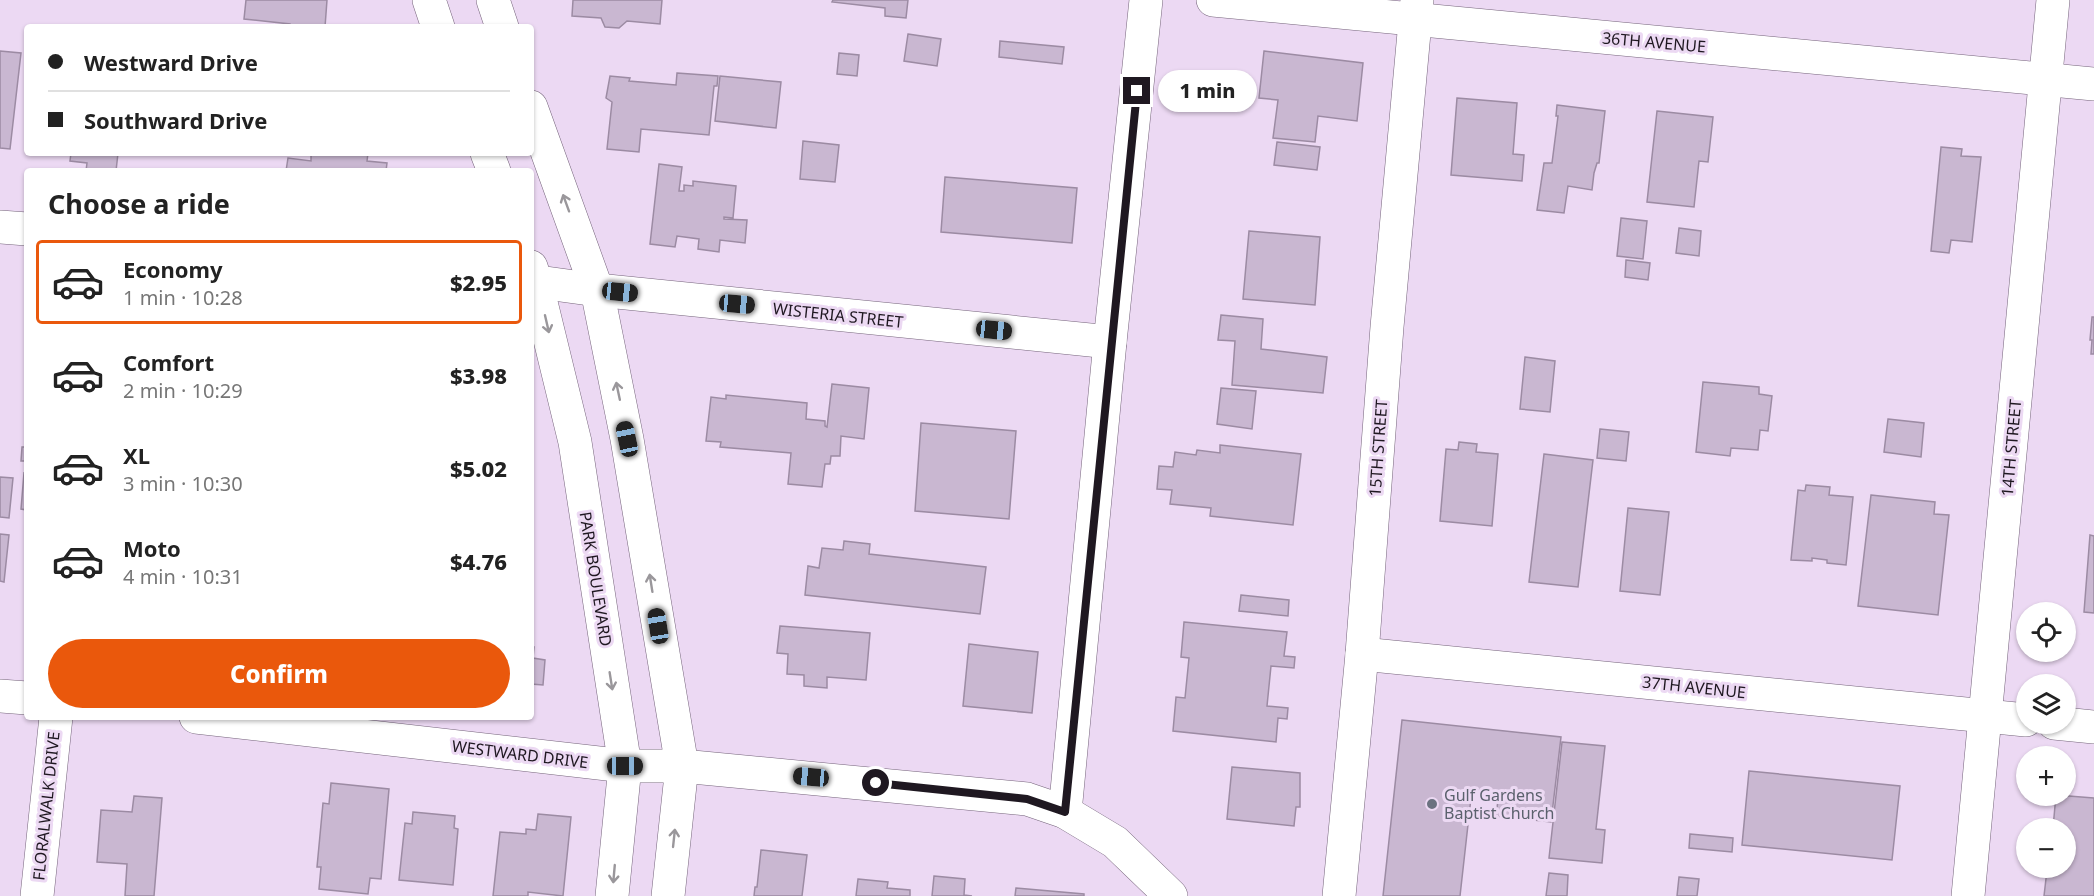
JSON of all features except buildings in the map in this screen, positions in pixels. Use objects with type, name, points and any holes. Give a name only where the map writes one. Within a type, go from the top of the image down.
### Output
[{"type":"street","points":[[429,0],[437,24]]},
{"type":"street","points":[[493,0],[501,24]]},
{"type":"street","points":[[1065,812],[1110,342],[1146,0]]},
{"type":"street","name":"36TH AVENUE","points":[[1213,0],[1416,10],[2094,84]]},
{"type":"street","name":"14TH STREET","points":[[1968,896],[2053,0]]},
{"type":"street","name":"15TH STREET","points":[[1339,896],[1362,654],[1387,327],[1416,10]]},
{"type":"street","points":[[534,115],[597,290],[627,439],[681,766],[668,896]]},
{"type":"street","points":[[0,227],[24,229]]},
{"type":"street","name":"WISTERIA STREET","points":[[534,277],[597,290],[1110,342]]},
{"type":"street","name":"PARK BOULEVARD","points":[[534,281],[575,441],[625,766],[612,896]]},
{"type":"street","name":"37TH AVENUE","points":[[1362,654],[2016,719]]},
{"type":"street","points":[[0,696],[24,698]]},
{"type":"street","name":"FLORALWALK DRIVE","points":[[37,896],[56,720]]},
{"type":"street","name":"WESTWARD DRIVE","points":[[222,720],[625,766],[681,766],[1027,799],[1065,812],[1115,842],[1171,896]]},
{"type":"street","points":[[2076,725],[2094,727]]},
{"type":"place","name":"Gulf Gardens Baptist Church","points":[[1432,804]]},
{"type":"route","points":[[876,783],[1027,799],[1065,812],[1110,342],[1137,91]]}]
